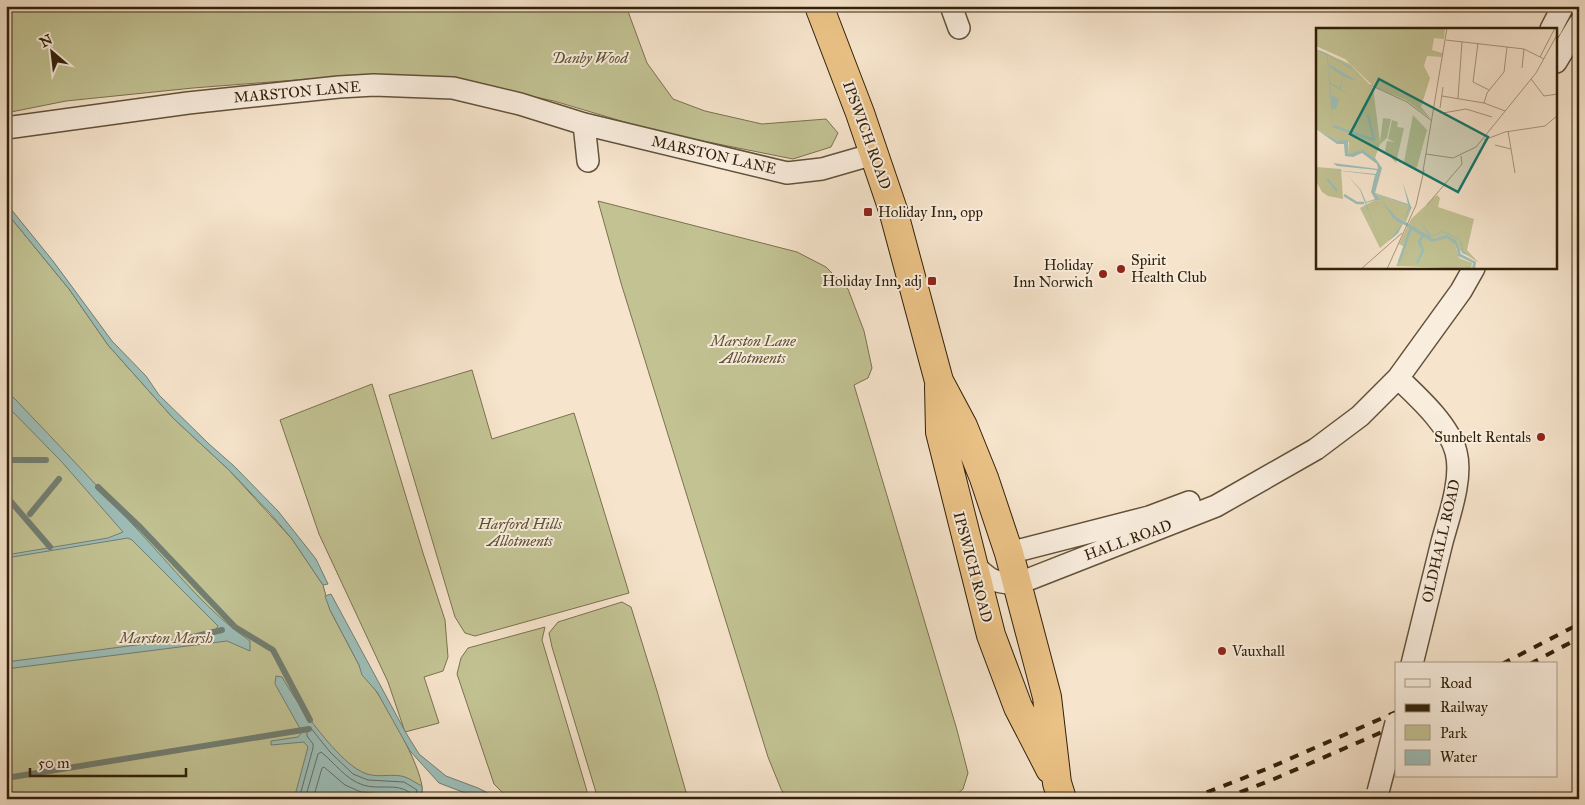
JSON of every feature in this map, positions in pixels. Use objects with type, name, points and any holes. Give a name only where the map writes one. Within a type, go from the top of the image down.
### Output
[{"type":"highway","name":"IPSWICH ROAD","points":[[819,6],[893,210],[940,381],[963,426],[980,469],[1008,553],[1007,583],[1038,745]]},
{"type":"highway","name":"IPSWICH ROAD","points":[[940,381],[940,432],[991,635],[1018,707],[1060,791]]},
{"type":"highway","name":"IPSWICH ROAD","points":[[1007,583],[1047,697],[1060,791]]},
{"type":"street","points":[[951,6],[959,28]]},
{"type":"street","points":[[1552,28],[1563,6]]},
{"type":"street","points":[[1558,59],[1579,24]]},
{"type":"street","name":"MARSTON LANE","points":[[6,128],[188,103],[374,85],[453,88],[520,104],[584,124],[788,173],[828,168],[874,154]]},
{"type":"street","points":[[584,124],[588,161]]},
{"type":"street","name":"HALL ROAD","points":[[1007,583],[1153,532],[1216,506],[1316,449],[1360,416],[1398,378],[1461,291],[1473,269]]},
{"type":"street","name":"OLDHALL ROAD","points":[[1398,378],[1427,406],[1448,435],[1456,451],[1458,469],[1453,499],[1412,662]]},
{"type":"street","name":"HALL ROAD","points":[[1008,553],[1149,517],[1284,468]]},
{"type":"street","points":[[972,563],[984,575],[1007,583]]},
{"type":"street","points":[[1377,796],[1395,727]]},
{"type":"green space","name":"Danby Wood","points":[[6,6],[626,6],[647,63],[673,99],[705,111],[762,124],[826,119],[838,133],[831,147],[793,159],[658,132],[554,101],[438,77],[322,78],[193,88],[66,101],[6,113]]},
{"type":"green space","name":"Marston Lane Allotments","points":[[598,201],[797,252],[826,267],[848,289],[864,331],[872,368],[868,378],[854,385],[957,730],[968,773],[963,789],[952,799],[787,799],[781,789],[768,757],[621,283]]},
{"type":"green space","name":"Marston Marsh","points":[[6,212],[69,289],[108,345],[173,418],[229,470],[292,539],[323,585],[330,610],[365,677],[398,727],[418,771],[422,793],[419,799],[6,799]]},
{"type":"green space","name":"Harford Hills Allotments","points":[[472,370],[492,439],[574,413],[629,593],[475,636],[465,633],[455,617],[389,395]]},
{"type":"green space","points":[[372,384],[445,620],[448,657],[443,671],[424,677],[439,723],[405,732],[388,682],[319,534],[280,420]]},
{"type":"green space","points":[[622,602],[631,607],[688,799],[598,799],[549,633],[558,622]]},
{"type":"green space","points":[[545,627],[542,640],[587,791],[582,799],[516,799],[503,793],[494,784],[457,674],[461,658],[468,648]]},
{"type":"water","points":[[6,203],[53,261],[112,341],[146,376],[159,395],[234,466],[278,511],[316,559],[328,584],[323,585],[292,539],[270,513],[229,470],[173,418],[108,345],[69,289],[6,212]]},
{"type":"water","points":[[6,393],[14,398],[48,433],[195,594],[250,641],[250,651],[227,641],[6,669],[6,662],[213,635],[218,626],[128,538],[6,558],[6,555],[108,538],[123,532],[61,461],[6,405]]},
{"type":"water","points":[[331,594],[419,754],[446,776],[500,799],[481,799],[439,783],[410,751],[377,692],[362,675],[359,665],[330,610],[325,596]]},
{"type":"water","points":[[276,676],[282,677],[308,717],[344,759],[356,769],[367,774],[376,776],[396,775],[409,779],[422,786],[422,794],[419,799],[294,799],[308,747],[304,742],[271,745],[271,741],[298,737],[302,732],[275,684]]},
{"type":"waterway","points":[[6,467],[9,460],[46,460]]},
{"type":"waterway","points":[[30,514],[59,479]]},
{"type":"waterway","points":[[98,487],[141,528],[235,627],[273,650],[310,720]]},
{"type":"waterway","points":[[6,496],[50,547]]},
{"type":"waterway","points":[[176,641],[222,630]]},
{"type":"waterway","points":[[6,778],[309,729]]},
{"type":"railway","points":[[1506,662],[1579,624]]},
{"type":"railway","points":[[1534,662],[1579,638]]},
{"type":"railway","points":[[1190,799],[1269,768],[1395,712]]},
{"type":"railway","points":[[1223,799],[1395,726]]},
{"type":"place","name":"Holiday Inn, opp","points":[[868,212]]},
{"type":"place","name":"Spirit Health Club","points":[[1121,269]]},
{"type":"place","name":"Holiday Inn Norwich","points":[[1103,274]]},
{"type":"place","name":"Holiday Inn, adj","points":[[932,281]]},
{"type":"place","name":"Sunbelt Rentals","points":[[1541,437]]},
{"type":"place","name":"Vauxhall","points":[[1222,651]]}]
